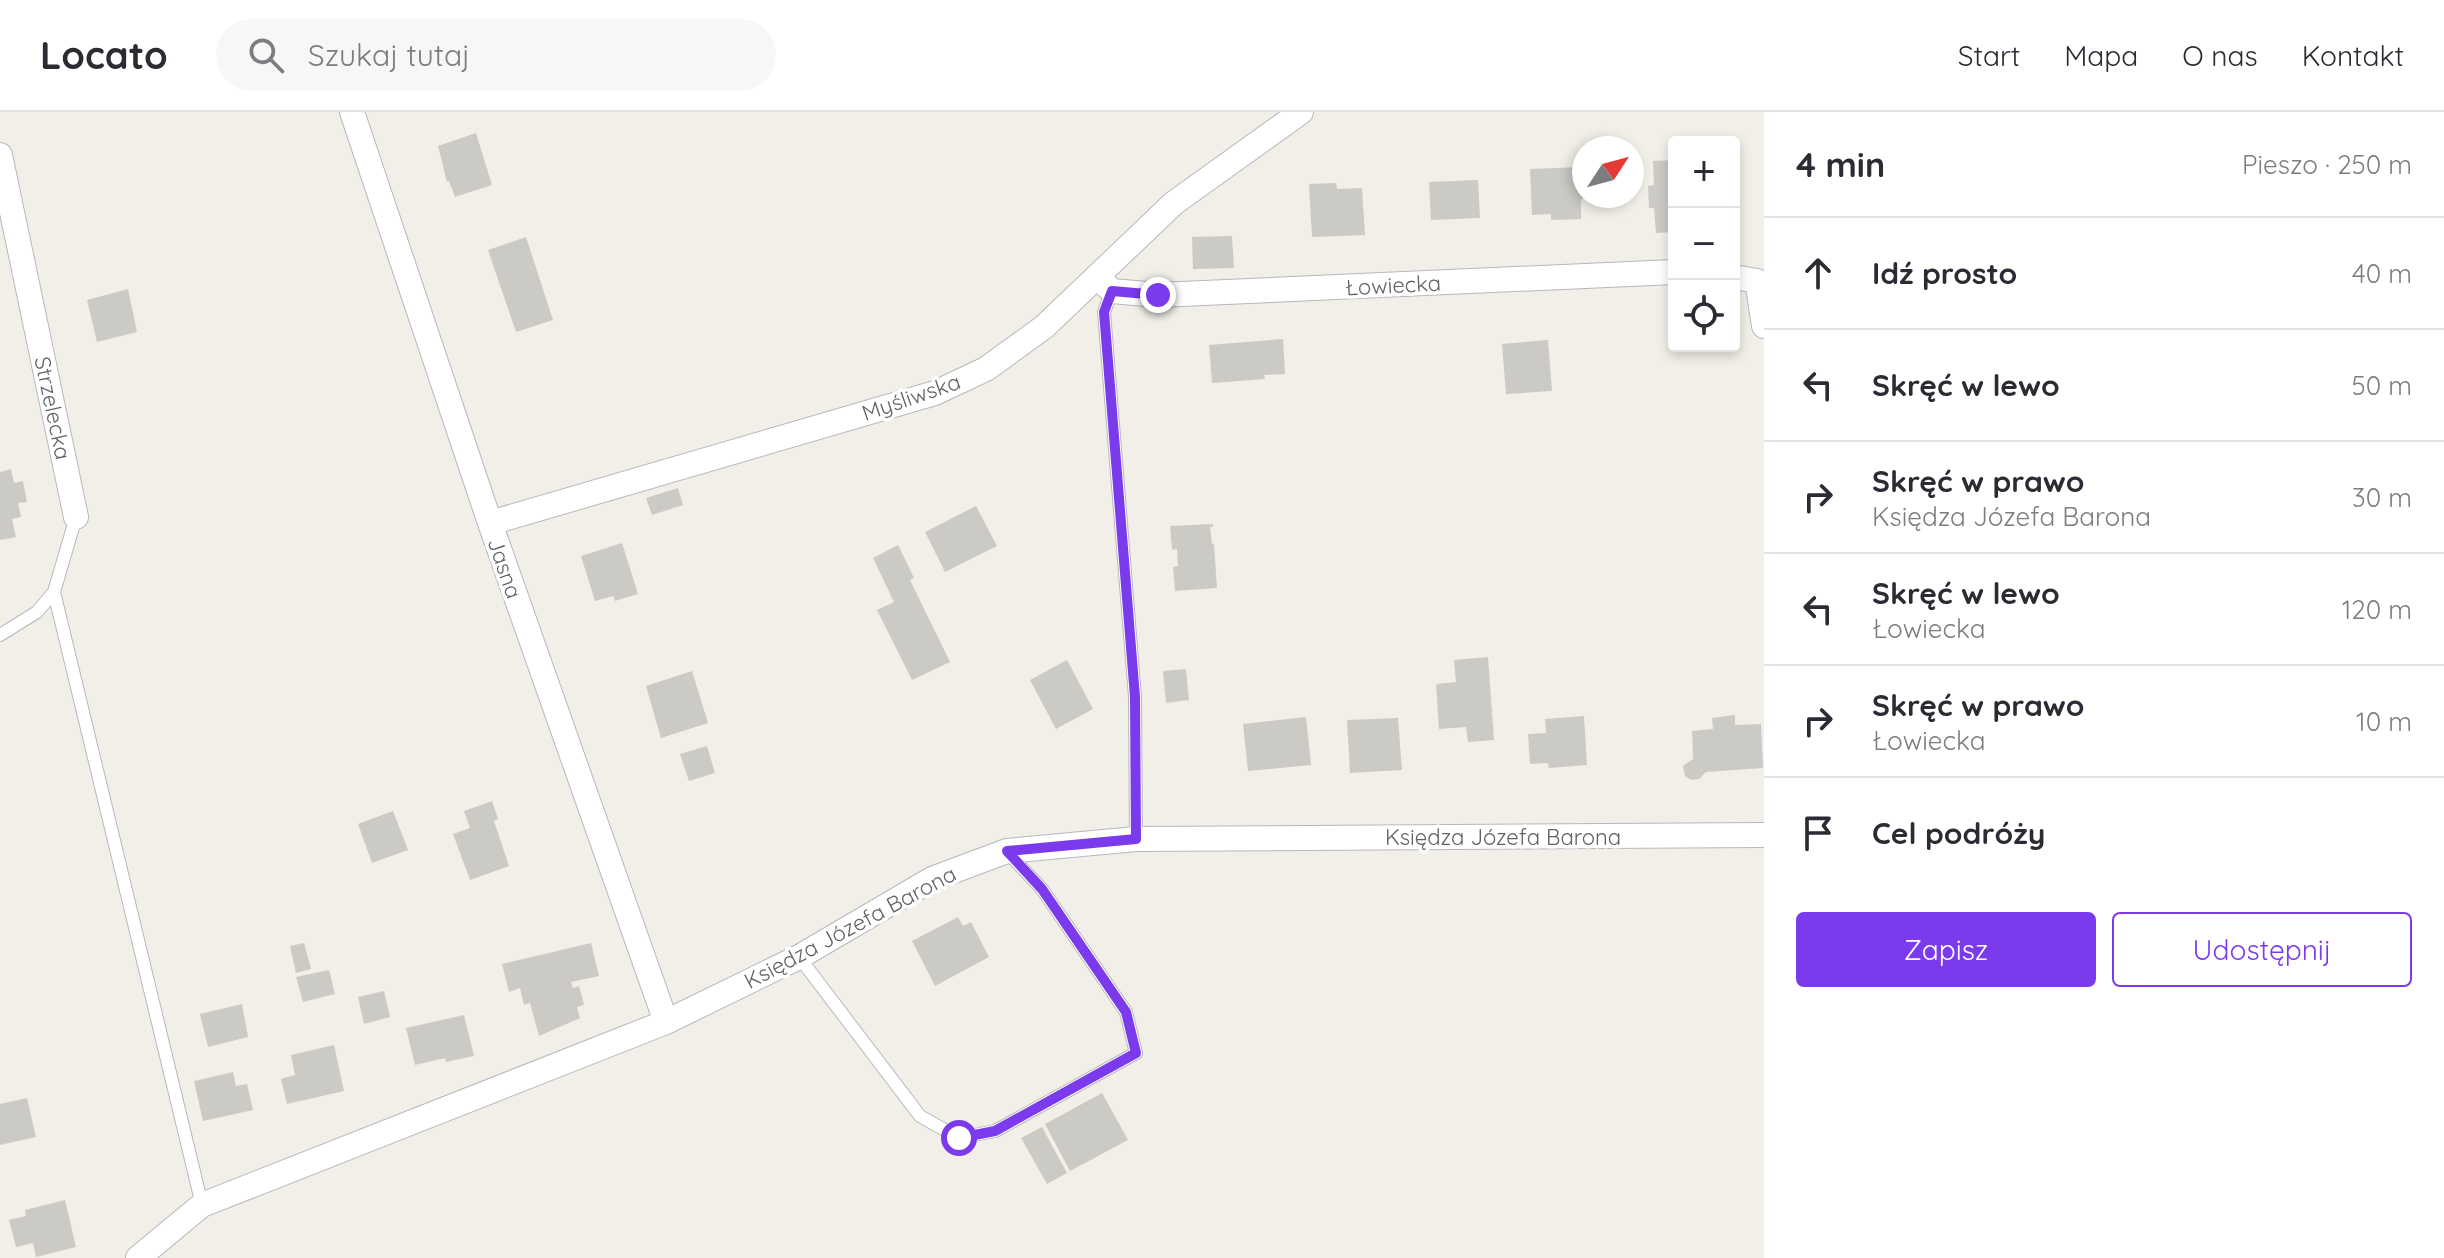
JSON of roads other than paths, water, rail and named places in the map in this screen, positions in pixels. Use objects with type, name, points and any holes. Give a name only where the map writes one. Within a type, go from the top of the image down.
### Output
[{"type":"street","name":"Jasna","points":[[352,112],[590,813],[666,1022]]},
{"type":"street","name":"Myśliwska","points":[[490,523],[935,393],[986,369],[1104,284],[1174,203],[1301,112]]},
{"type":"street","name":"Strzelecka","points":[[0,155],[76,517]]},
{"type":"street","name":"Łowiecka","points":[[1104,284],[1158,295],[1668,272]]},
{"type":"street","points":[[1740,278],[1757,281],[1764,326]]},
{"type":"street","name":"Księdza Józefa Barona","points":[[138,1258],[202,1205],[666,1022],[799,957],[932,879],[1007,851],[1136,839],[1764,835]]},
{"type":"lane","points":[[1104,284],[1135,697],[1136,839]]},
{"type":"lane","name":"Strzelecka","points":[[54,592],[76,517]]},
{"type":"lane","points":[[0,635],[37,612],[54,592]]},
{"type":"lane","points":[[54,592],[202,1205]]},
{"type":"lane","points":[[799,957],[920,1116],[959,1138],[995,1131],[1136,1053],[1126,1012],[1042,889],[1007,851]]}]
